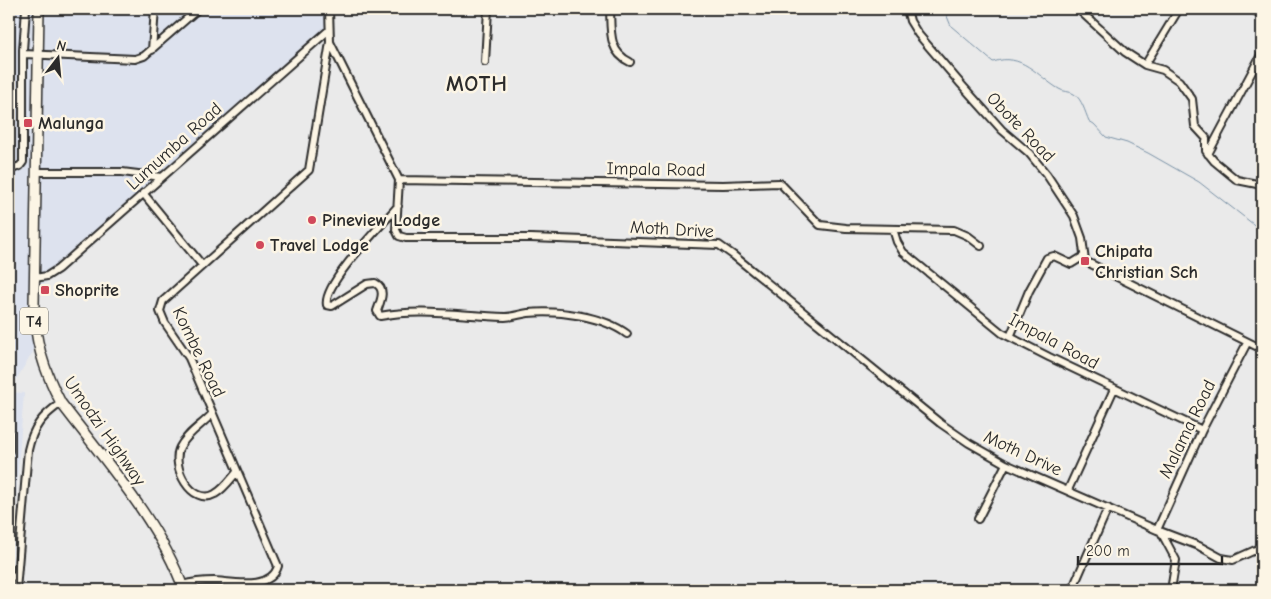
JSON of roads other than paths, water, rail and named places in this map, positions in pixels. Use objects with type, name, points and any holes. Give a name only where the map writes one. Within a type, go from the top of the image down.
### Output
[{"type":"highway","name":"Umodzi Highway","points":[[39,9],[34,321],[38,345],[53,388],[61,403],[126,488],[154,532],[183,588]]},
{"type":"street","points":[[9,170],[20,166],[23,162],[26,9]]},
{"type":"street","points":[[152,50],[155,9]]},
{"type":"street","points":[[24,54],[135,59],[144,56],[152,50],[198,9]]},
{"type":"street","name":"Kombe Road","points":[[183,588],[195,582],[251,584],[271,577],[276,572],[277,560],[237,472],[189,358],[165,323],[160,311],[163,301],[309,170],[330,42],[329,9]]},
{"type":"street","points":[[485,62],[488,9]]},
{"type":"street","points":[[610,9],[612,41],[615,50],[630,62]]},
{"type":"street","name":"Obote Road","points":[[906,9],[914,28],[960,83],[1002,130],[1029,153],[1047,175],[1074,216],[1082,238],[1084,256]]},
{"type":"street","points":[[1078,9],[1125,52],[1144,64],[1163,70],[1186,88],[1192,99],[1195,126],[1206,138],[1205,147],[1208,154],[1237,180],[1262,185]]},
{"type":"street","points":[[1085,15],[1090,9]]},
{"type":"street","points":[[1144,64],[1179,9]]},
{"type":"street","points":[[1252,9],[1262,15]]},
{"type":"street","name":"Lumumba Road","points":[[35,278],[47,276],[58,269],[329,30]]},
{"type":"street","name":"Moth Drive","points":[[330,42],[399,180],[397,234],[406,238],[532,238],[719,245],[733,254],[940,423],[969,443],[1006,464],[1228,560],[1262,547]]},
{"type":"street","points":[[1208,154],[1262,53]]},
{"type":"street","points":[[23,130],[38,129]]},
{"type":"street","points":[[37,172],[122,172],[162,176]]},
{"type":"street","name":"Impala Road","points":[[399,180],[722,186],[775,181],[784,185],[820,225],[954,230],[968,236],[981,246]]},
{"type":"street","points":[[143,194],[202,265]]},
{"type":"street","points":[[399,205],[341,272],[327,293],[327,305],[332,306],[367,284],[375,283],[380,285],[382,292],[377,311],[380,316],[395,313],[458,313],[507,317],[529,313],[578,315],[617,327],[627,334]]},
{"type":"street","name":"Impala Road","points":[[893,229],[894,235],[904,252],[1010,337],[1202,430]]},
{"type":"street","points":[[1010,337],[1029,291],[1048,258],[1054,256],[1071,264],[1084,256],[1090,265],[1262,349]]},
{"type":"street","name":"Malama Road","points":[[1159,531],[1202,430],[1247,342]]},
{"type":"street","points":[[1068,490],[1114,389]]},
{"type":"street","points":[[16,590],[28,450],[32,434],[40,418],[61,403]]},
{"type":"street","points":[[212,414],[188,436],[180,447],[176,457],[178,468],[187,487],[202,496],[216,494],[237,472]]},
{"type":"street","points":[[9,419],[9,451]]},
{"type":"street","points":[[978,519],[1006,464]]},
{"type":"street","points":[[1072,590],[1108,508]]},
{"type":"street","points":[[1159,531],[1176,560],[1171,590]]},
{"type":"street","points":[[9,576],[17,577]]},
{"type":"waterway","points":[[944,9],[951,26],[993,62],[1012,60],[1021,63],[1062,91],[1071,92],[1081,102],[1089,121],[1106,137],[1127,143],[1148,153],[1199,182],[1262,231]]},
{"type":"place","name":"Malunga","points":[[28,123]]},
{"type":"place","name":"Pineview Lodge","points":[[312,220]]},
{"type":"place","name":"Travel Lodge","points":[[260,245]]},
{"type":"place","name":"Chipata Christian Sch","points":[[1085,261]]},
{"type":"place","name":"Shoprite","points":[[45,290]]},
{"type":"district","name":"MOTH","points":[[477,83]]}]
